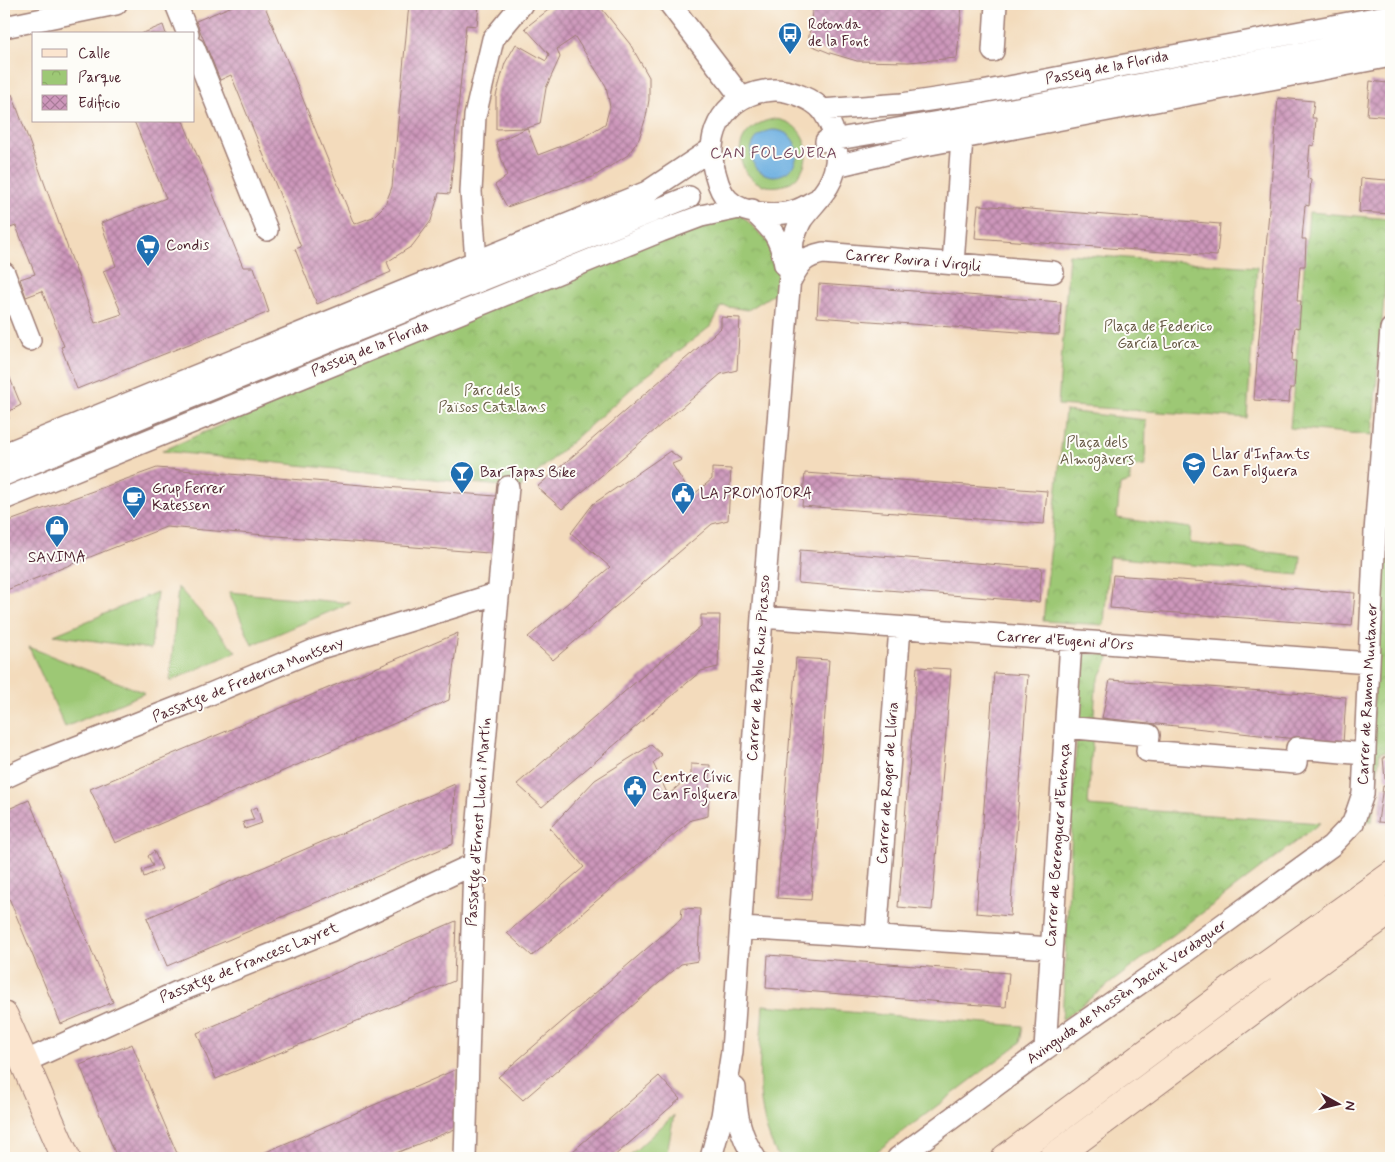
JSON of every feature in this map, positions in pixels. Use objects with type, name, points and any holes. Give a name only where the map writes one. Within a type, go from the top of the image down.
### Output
[{"type":"main road","points":[[1006,1158],[1253,974],[1391,876]]},
{"type":"main road","points":[[1053,1158],[1324,957],[1391,910]]},
{"type":"main road","points":[[4,1016],[66,1158]]},
{"type":"street","points":[[4,27],[116,4]]},
{"type":"street","points":[[176,4],[187,32]]},
{"type":"street","points":[[476,262],[471,192],[475,116],[494,39],[522,4]]},
{"type":"street","points":[[670,4],[741,97]]},
{"type":"street","points":[[993,51],[996,4]]},
{"type":"street","name":"Passeig de la Florida","points":[[822,110],[902,104],[982,92],[1391,15]]},
{"type":"street","name":"Passeig de la Florida","points":[[831,140],[986,114],[1391,36]]},
{"type":"street","points":[[195,50],[267,230]]},
{"type":"street","points":[[836,166],[915,147],[1391,56]]},
{"type":"street","points":[[760,90],[780,90],[802,97],[822,110],[836,166],[828,186],[817,200],[796,210],[774,214],[745,209],[727,200],[718,185],[712,166],[710,150],[715,130],[725,112],[741,97],[760,90]]},
{"type":"street","points":[[953,264],[962,138]]},
{"type":"street","points":[[4,454],[647,192],[710,150]]},
{"type":"street","name":"Passeig de la Florida","points":[[4,475],[149,414],[689,197]]},
{"type":"street","name":"Carrer de Pablo Ruiz Picasso","points":[[711,1158],[722,1116],[732,1051],[742,928],[762,616],[788,285],[793,240],[800,220],[817,200]]},
{"type":"street","name":"Passeig de la Florida","points":[[4,498],[661,231],[701,216],[745,209]]},
{"type":"street","name":"Carrer de Pablo Ruiz Picasso","points":[[745,209],[770,227],[781,243],[788,285]]},
{"type":"street","name":"Carrer Rovira i Virgili","points":[[788,285],[800,264],[810,256],[822,253],[1053,272]]},
{"type":"street","points":[[4,273],[30,340]]},
{"type":"street","name":"Carrer de Ramon Muntaner","points":[[1353,823],[1363,794],[1375,532],[1391,329]]},
{"type":"street","name":"Passatge d'Ernest Lluch i Martín","points":[[463,1158],[474,864],[496,594],[508,487]]},
{"type":"street","name":"Passatge de Frederica Montseny","points":[[4,778],[317,649],[496,594]]},
{"type":"street","name":"Carrer d'Eugeni d'Ors","points":[[762,616],[1071,642],[1369,663]]},
{"type":"street","name":"Carrer de Roger de Llúria","points":[[876,937],[900,628]]},
{"type":"street","name":"Carrer de Berenguer d'Entença","points":[[1045,1048],[1071,642]]},
{"type":"street","points":[[1066,727],[1149,735],[1147,751],[1296,763],[1298,748],[1365,754]]},
{"type":"street","name":"Avinguda de Mossèn Jacint Verdaguer","points":[[898,1158],[1045,1048],[1185,952],[1331,846],[1353,823]]},
{"type":"street","name":"Passatge de Francesc Layret","points":[[24,1062],[182,990],[330,931],[474,864]]},
{"type":"street","points":[[742,928],[1051,948]]},
{"type":"street","name":"Carrer de Pablo Ruiz Picasso","points":[[732,1051],[737,1118],[747,1146],[755,1158]]},
{"type":"green space","points":[[774,119],[789,123],[800,132],[805,144],[806,157],[803,169],[795,179],[783,185],[767,186],[756,182],[750,177],[744,168],[740,150],[745,136],[750,130],[765,121]]},
{"type":"green space","name":"Parc dels Països Catalans","points":[[721,212],[738,212],[774,247],[780,290],[748,310],[722,306],[711,326],[640,381],[520,488],[162,451],[384,353]]},
{"type":"green space","points":[[1309,212],[1391,219],[1372,435],[1290,428]]},
{"type":"green space","name":"Plaça de Federico García Lorca","points":[[1069,254],[1257,267],[1247,418],[1058,405]]},
{"type":"green space","name":"Plaça dels Almogàvers","points":[[1065,411],[1146,420],[1145,466],[1130,467],[1130,482],[1120,485],[1117,518],[1191,528],[1190,543],[1301,556],[1299,575],[1109,557],[1104,625],[1043,621]]},
{"type":"green space","points":[[1384,541],[1391,541],[1391,752],[1380,752],[1372,821],[1366,821]]},
{"type":"green space","points":[[178,587],[236,652],[170,681]]},
{"type":"green space","points":[[157,592],[151,649],[54,635]]},
{"type":"green space","points":[[229,592],[350,603],[252,645]]},
{"type":"green space","points":[[29,647],[145,693],[65,727]]},
{"type":"green space","points":[[1081,654],[1111,654],[1096,685],[1088,806],[1320,823],[1062,1020]]},
{"type":"green space","points":[[763,1005],[1023,1026],[1020,1043],[868,1158],[779,1158],[770,1140],[761,1103],[760,1064]]},
{"type":"green space","points":[[674,1115],[666,1158],[627,1158]]},
{"type":"water","points":[[769,130],[779,130],[793,140],[797,153],[793,166],[787,172],[779,176],[769,176],[755,166],[751,158],[751,148],[761,134]]},
{"type":"building","points":[[237,4],[264,4],[354,224],[373,217],[385,205],[392,187],[409,4],[479,4],[477,26],[466,25],[450,194],[439,193],[431,221],[412,246],[387,262],[391,272],[317,304],[295,249],[301,247],[231,75],[220,80],[196,21]]},
{"type":"building","points":[[556,4],[598,4],[630,44],[649,77],[649,100],[639,139],[628,155],[593,177],[507,207],[495,185],[507,176],[496,142],[527,128],[496,129],[496,96],[505,63],[516,44],[546,61],[549,54],[525,28]],"holes":[[[575,37],[606,86],[610,107],[605,124],[582,138],[538,155],[527,128],[540,124],[546,88],[560,57],[557,49]]]},
{"type":"building","points":[[813,4],[962,4],[957,58],[908,62],[857,61],[830,53],[808,44]]},
{"type":"building","points":[[163,25],[165,32],[146,32]]},
{"type":"building","points":[[1387,78],[1391,78],[1391,117],[1367,115],[1370,81],[1387,83]]},
{"type":"building","points":[[12,94],[95,323],[122,314],[103,271],[116,266],[101,223],[166,198],[134,122],[183,122],[243,267],[254,267],[269,312],[77,389],[61,347],[64,346],[42,291],[26,297],[20,279],[35,274],[16,226],[4,230],[4,206],[7,204],[4,196],[4,98]]},
{"type":"building","points":[[1278,98],[1314,101],[1312,118],[1316,118],[1314,146],[1310,145],[1307,178],[1311,179],[1309,206],[1305,205],[1302,239],[1306,239],[1305,266],[1300,266],[1297,301],[1301,301],[1299,328],[1295,327],[1293,344],[1292,361],[1296,361],[1294,388],[1290,388],[1289,403],[1254,400]]},
{"type":"building","points":[[1388,173],[1391,173],[1391,214],[1359,212],[1361,178],[1387,180]]},
{"type":"building","points":[[978,205],[1220,224],[1217,256],[975,238]]},
{"type":"building","points":[[819,284],[1061,302],[1059,335],[817,317]]},
{"type":"building","points":[[721,317],[740,318],[737,370],[721,374],[562,509],[537,487],[721,328]]},
{"type":"building","points":[[4,364],[21,405],[8,412],[9,419],[4,421]]},
{"type":"building","points":[[670,451],[682,460],[672,464],[692,496],[712,479],[712,468],[731,469],[728,520],[712,524],[553,660],[528,637],[610,567],[571,533],[593,504]]},
{"type":"building","points":[[157,468],[507,497],[501,554],[166,527],[4,591],[4,523]]},
{"type":"building","points":[[805,473],[1047,491],[1044,524],[802,506]]},
{"type":"building","points":[[800,550],[1042,568],[1039,602],[798,583]]},
{"type":"building","points":[[1113,575],[1355,593],[1352,626],[1110,608]]},
{"type":"building","points":[[701,615],[720,615],[718,667],[701,671],[542,807],[517,784],[701,626]]},
{"type":"building","points":[[458,633],[449,700],[115,843],[90,789]]},
{"type":"building","points":[[796,658],[829,660],[811,900],[777,898]]},
{"type":"building","points":[[917,667],[951,669],[932,910],[898,907]]},
{"type":"building","points":[[994,673],[1028,675],[1010,916],[976,913]]},
{"type":"building","points":[[1110,680],[1346,697],[1343,744],[1102,718]]},
{"type":"building","points":[[651,745],[662,755],[653,763],[668,795],[691,775],[691,764],[710,765],[708,816],[691,820],[532,956],[507,933],[584,867],[550,828],[595,780]]},
{"type":"building","points":[[1383,757],[1391,757],[1391,779],[1385,779]]},
{"type":"building","points":[[455,784],[453,844],[167,966],[147,918]]},
{"type":"building","points":[[1383,786],[1391,787],[1391,823],[1378,822]]},
{"type":"building","points":[[29,800],[113,1002],[61,1024],[4,886],[4,811]]},
{"type":"building","points":[[257,807],[262,823],[245,829],[243,822],[254,820],[250,810]]},
{"type":"building","points":[[154,851],[162,869],[144,877],[142,870],[153,866],[148,856]]},
{"type":"building","points":[[682,908],[700,909],[698,961],[681,964],[523,1100],[498,1077],[681,919]]},
{"type":"building","points":[[456,921],[454,981],[216,1079],[197,1033]]},
{"type":"building","points":[[768,955],[1009,973],[1006,1007],[766,988]]},
{"type":"building","points":[[132,1044],[179,1158],[117,1158],[80,1065]]},
{"type":"building","points":[[457,1069],[455,1129],[384,1158],[252,1158]]},
{"type":"building","points":[[659,1076],[680,1099],[612,1158],[565,1158]]},
{"type":"place","name":"Rotonda de la Font","points":[[790,55]]},
{"type":"place","name":"Condis","points":[[148,267]]},
{"type":"place","name":"Llar d'Infants Can Folguera","points":[[1194,485]]},
{"type":"place","name":"Bar Tapas Bike","points":[[462,494]]},
{"type":"place","name":"LA PROMOTORA","points":[[683,515]]},
{"type":"place","name":"Grup Ferrer Katessen","points":[[134,519]]},
{"type":"place","name":"SAVIMA","points":[[57,548]]},
{"type":"place","name":"Centre Cívic Can Folguera","points":[[635,808]]},
{"type":"district","name":"CAN FOLGUERA","points":[[774,153]]}]
